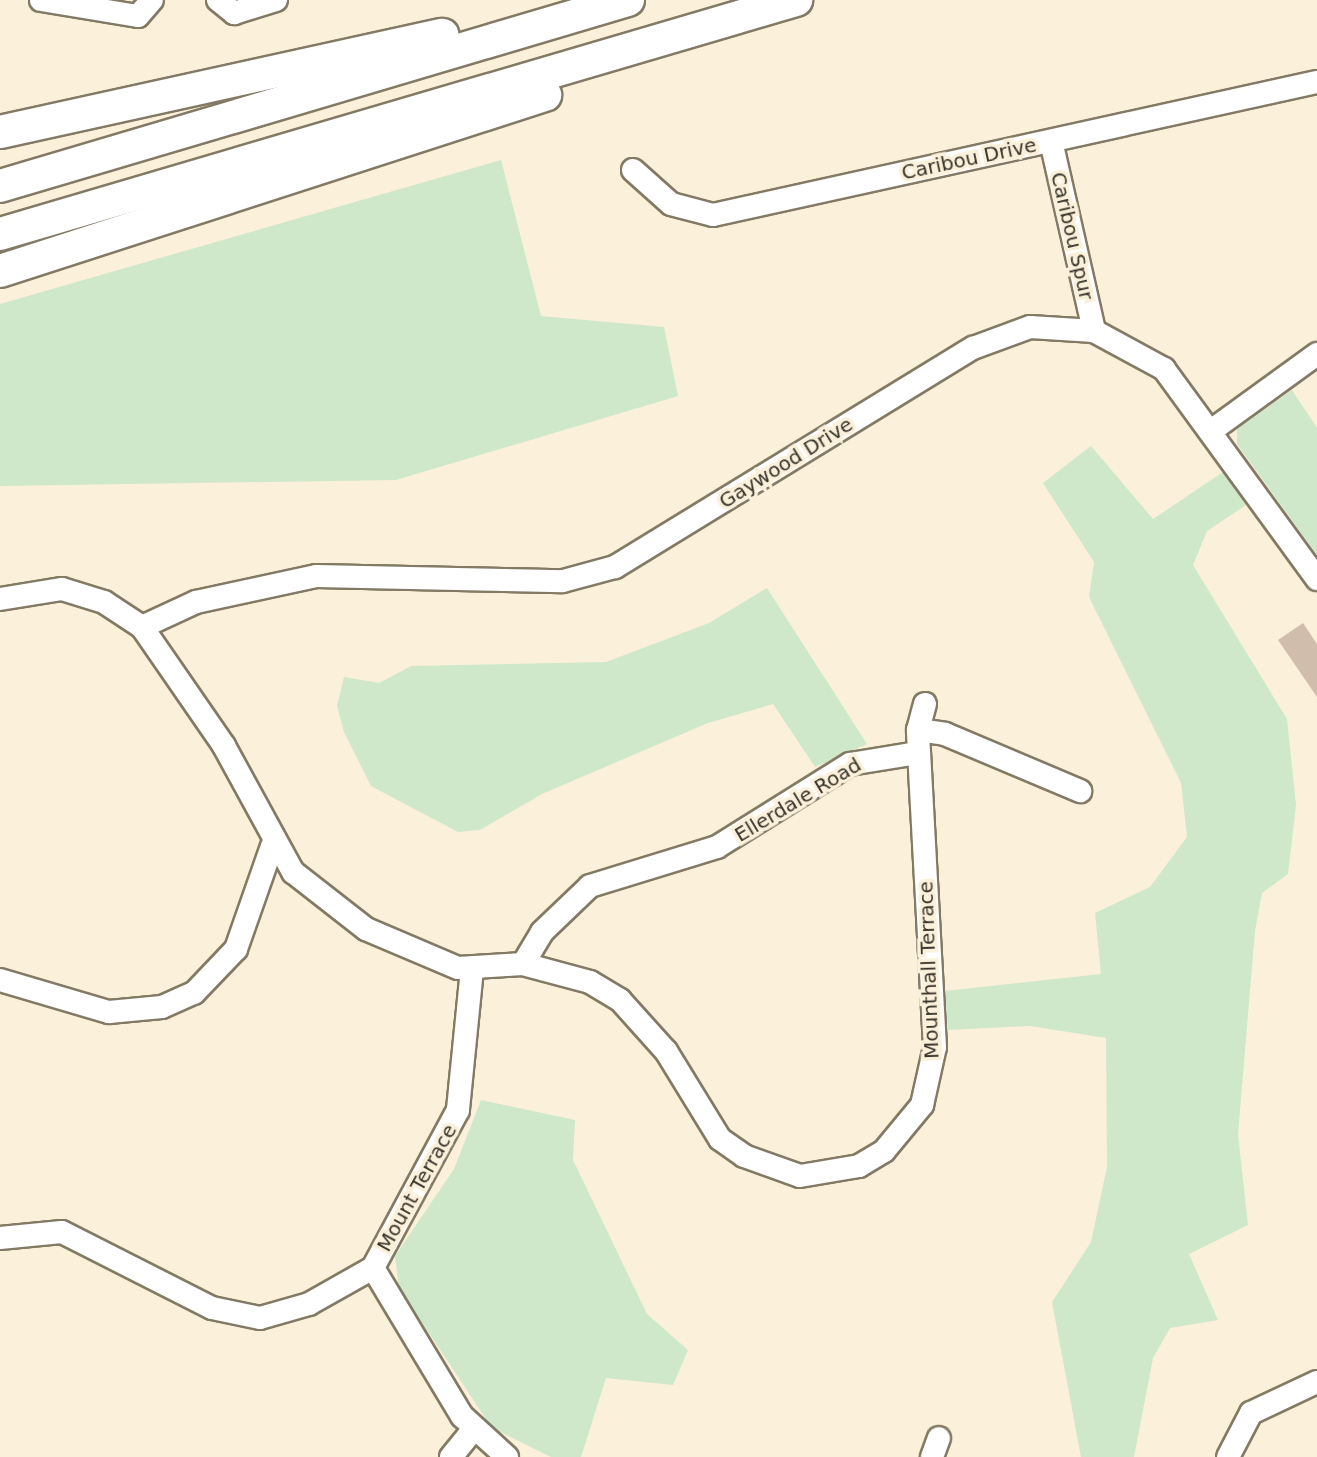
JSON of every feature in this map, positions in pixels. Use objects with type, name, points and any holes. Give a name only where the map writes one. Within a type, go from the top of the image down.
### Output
[{"type":"highway","points":[[0,186],[628,0]]},
{"type":"highway","points":[[0,234],[796,0]]},
{"type":"highway","points":[[0,132],[475,28],[545,25]]},
{"type":"highway","points":[[0,271],[494,113],[681,35]]},
{"type":"street","points":[[41,0],[95,4],[138,16],[152,0]]},
{"type":"street","points":[[218,0],[234,13],[276,0]]},
{"type":"street","name":"Caribou Drive","points":[[633,170],[671,204],[713,215],[1317,82]]},
{"type":"street","name":"Caribou Spur","points":[[1051,141],[1094,331]]},
{"type":"street","name":"Gaywood Drive","points":[[142,627],[196,602],[316,576],[590,575],[639,554],[1000,335],[1030,327],[1094,331],[1164,369],[1317,579]]},
{"type":"street","points":[[1211,431],[1317,354]]},
{"type":"street","points":[[0,599],[21,591],[71,591],[142,627],[224,746],[272,846],[304,883],[366,929],[441,965],[472,969],[523,964]]},
{"type":"street","name":"Mounthall Terrace","points":[[523,964],[590,982],[620,1000],[666,1051],[720,1139],[744,1156],[800,1176],[859,1166],[906,1131],[932,1076],[918,742],[925,704]]},
{"type":"street","name":"Ellerdale Road","points":[[523,964],[542,932],[590,886],[717,847],[850,764],[918,742],[945,734],[1080,791]]},
{"type":"street","points":[[0,980],[109,1012],[153,1009],[194,993],[236,949],[272,846]]},
{"type":"street","name":"Mount Terrace","points":[[472,969],[458,1110],[373,1268],[473,1430],[507,1457]]},
{"type":"street","points":[[0,1238],[62,1232],[212,1308],[260,1318],[309,1304],[373,1268]]},
{"type":"street","points":[[1228,1457],[1251,1413],[1317,1382]]},
{"type":"street","points":[[451,1457],[473,1430]]},
{"type":"green space","points":[[501,160],[541,316],[664,327],[678,396],[396,480],[0,486],[0,304]]},
{"type":"green space","points":[[1292,390],[1317,428],[1317,555],[1237,444],[1237,429]]},
{"type":"green space","points":[[1091,446],[1153,519],[1223,472],[1246,505],[1207,531],[1193,565],[1287,719],[1296,805],[1288,874],[1262,893],[1255,931],[1238,1134],[1248,1225],[1189,1254],[1218,1320],[1170,1328],[1153,1358],[1134,1457],[1081,1457],[1052,1302],[1091,1242],[1107,1167],[1106,1038],[1030,1026],[948,1030],[945,991],[1101,974],[1095,913],[1150,887],[1187,837],[1181,783],[1089,597],[1094,562],[1043,483]]},
{"type":"green space","points":[[767,588],[867,744],[815,767],[773,704],[708,723],[542,794],[480,830],[458,832],[371,786],[344,732],[337,706],[344,677],[379,683],[411,666],[606,662],[709,623]]},
{"type":"green space","points":[[481,1100],[575,1120],[573,1160],[647,1314],[688,1350],[673,1385],[606,1378],[581,1457],[551,1457],[492,1428],[399,1288],[395,1256],[454,1169]]},
{"type":"building","points":[[1303,623],[1317,644],[1317,697],[1278,640]]}]
